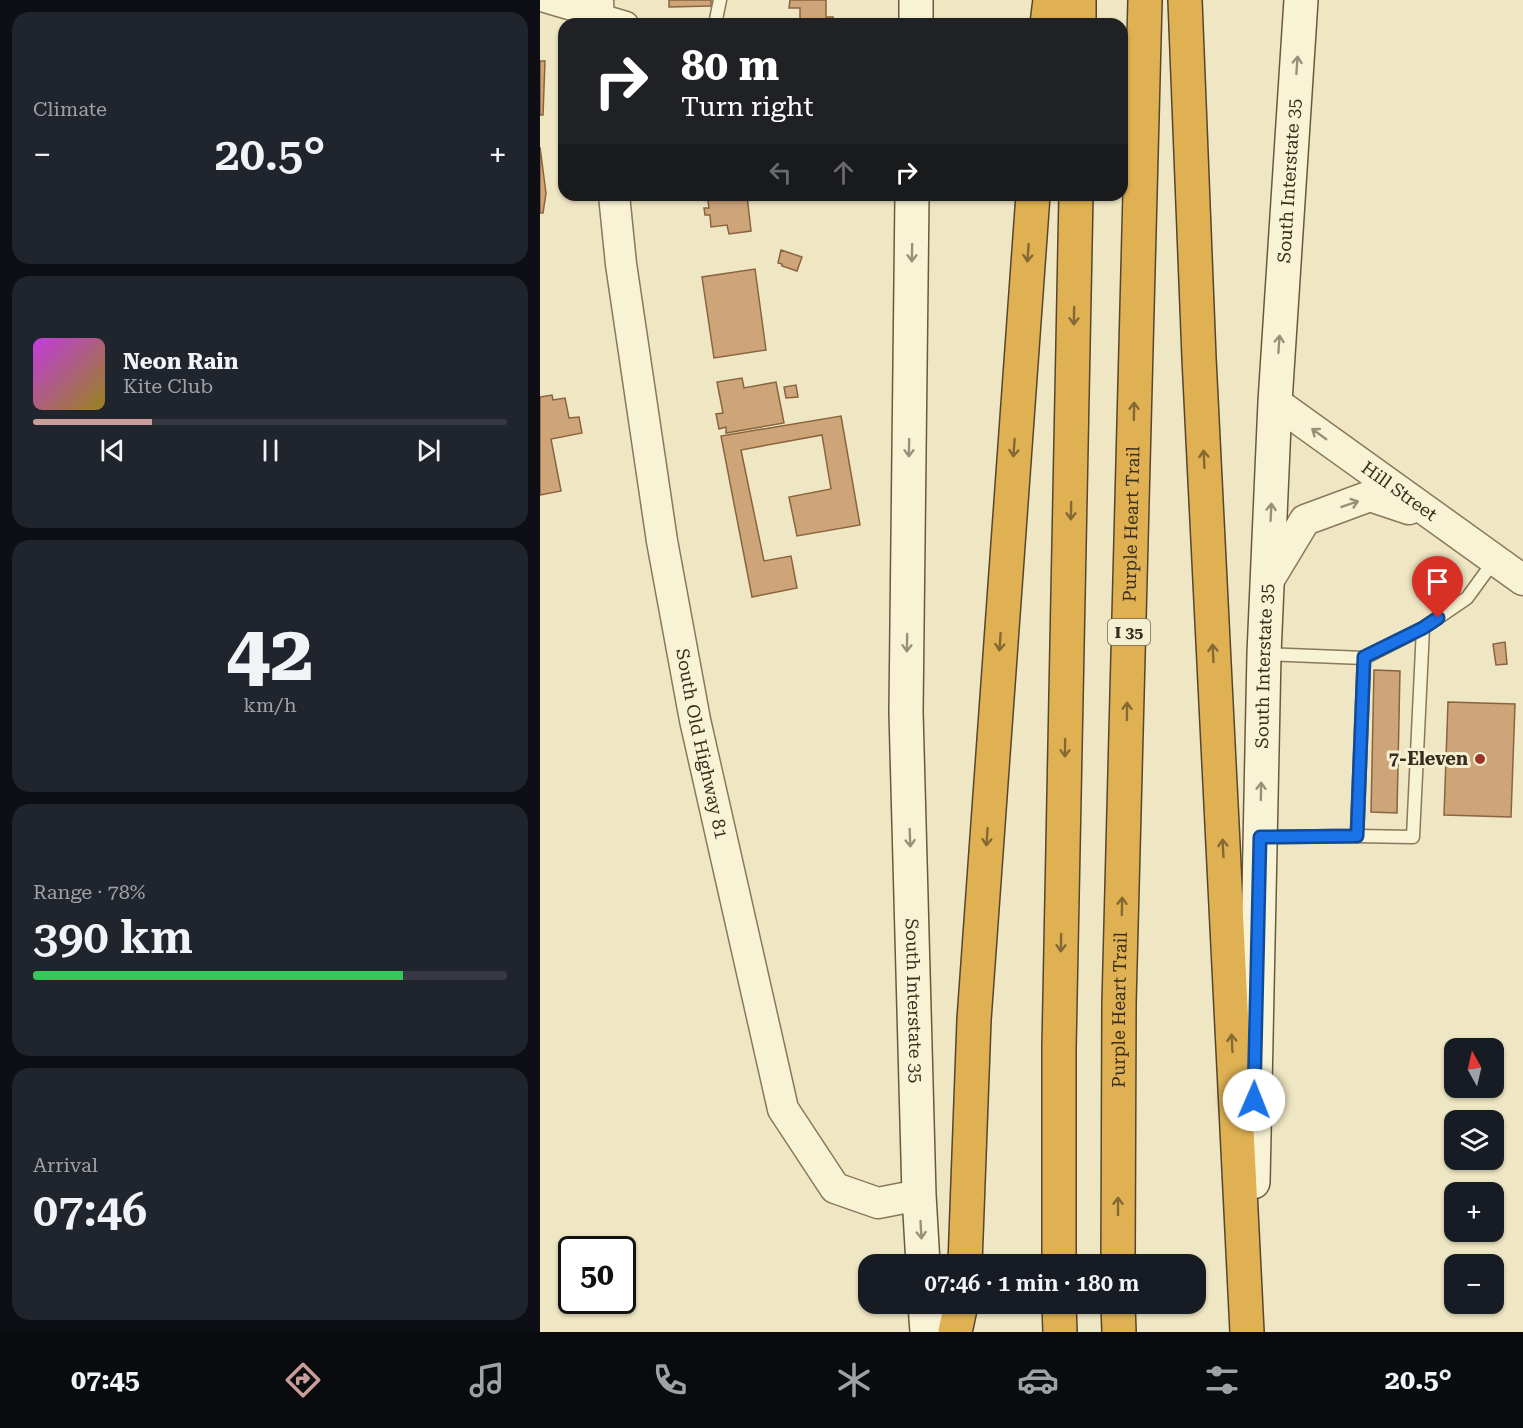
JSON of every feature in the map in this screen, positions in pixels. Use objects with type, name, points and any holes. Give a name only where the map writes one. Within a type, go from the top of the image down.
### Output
[{"type":"highway","points":[[1048,18],[1050,0]]},
{"type":"highway","points":[[1079,0],[1079,18]]},
{"type":"highway","name":"Purple Heart Trail","points":[[1118,1254],[1119,1004],[1145,0]]},
{"type":"highway","points":[[1185,0],[1200,370],[1248,1332]]},
{"type":"highway","points":[[965,1254],[974,1020],[1032,201]]},
{"type":"highway","points":[[1059,1254],[1059,1036],[1076,201]]},
{"type":"highway","points":[[955,1332],[959,1314]]},
{"type":"highway","points":[[1059,1314],[1060,1332]]},
{"type":"highway","points":[[1118,1314],[1119,1332]]},
{"type":"main road","points":[[916,0],[916,18]]},
{"type":"main road","name":"South Interstate 35","points":[[1248,1332],[1264,654],[1275,402],[1301,0]]},
{"type":"main road","name":"South Interstate 35","points":[[912,201],[906,712],[922,1254]]},
{"type":"main road","points":[[926,1314],[927,1332]]},
{"type":"street","points":[[545,0],[598,13]]},
{"type":"street","name":"South Old Highway 81","points":[[615,201],[621,264],[662,541],[691,698],[783,1109],[835,1188],[878,1203],[919,1195]]},
{"type":"street","name":"Hill Street","points":[[1275,402],[1523,580]]},
{"type":"street","points":[[1267,583],[1305,519],[1370,496],[1435,517]]},
{"type":"lane","points":[[716,18],[720,0]]},
{"type":"lane","points":[[1264,654],[1364,657],[1423,628],[1467,598],[1495,560]]},
{"type":"lane","points":[[1260,837],[1413,837],[1423,628]]},
{"type":"lane","points":[[1357,836],[1364,657]]},
{"type":"building","points":[[669,0],[711,0],[711,6],[669,7]]},
{"type":"building","points":[[790,0],[826,0],[826,17],[833,18],[800,18],[800,8],[789,8]]},
{"type":"building","points":[[540,61],[545,61],[543,115],[540,115]]},
{"type":"building","points":[[540,147],[546,193],[543,213],[540,213]]},
{"type":"building","points":[[708,201],[748,201],[751,231],[729,234],[727,225],[711,227],[710,215],[705,215],[704,208],[709,208]]},
{"type":"building","points":[[781,250],[802,257],[797,271],[778,263]]},
{"type":"building","points":[[755,269],[766,350],[714,358],[702,277]]},
{"type":"building","points":[[742,378],[744,388],[776,382],[784,423],[726,433],[726,427],[719,429],[716,414],[723,413],[717,382]]},
{"type":"building","points":[[796,385],[798,397],[786,398],[784,387]]},
{"type":"building","points":[[552,395],[553,400],[565,398],[569,418],[579,417],[582,433],[551,439],[561,491],[540,495],[540,397]]},
{"type":"building","points":[[841,416],[860,525],[797,536],[789,497],[831,489],[822,435],[741,450],[764,561],[791,556],[797,588],[752,597],[721,436]]},
{"type":"building","points":[[1505,642],[1507,664],[1496,665],[1493,644]]},
{"type":"building","points":[[1374,670],[1400,671],[1397,813],[1371,812]]},
{"type":"building","name":"7-Eleven","points":[[1448,702],[1515,704],[1511,817],[1444,815]]},
{"type":"place","name":"7-Eleven","points":[[1480,759]]},
{"type":"route","points":[[1254,1100],[1260,837],[1357,836],[1364,657],[1423,628],[1438,618]]}]
